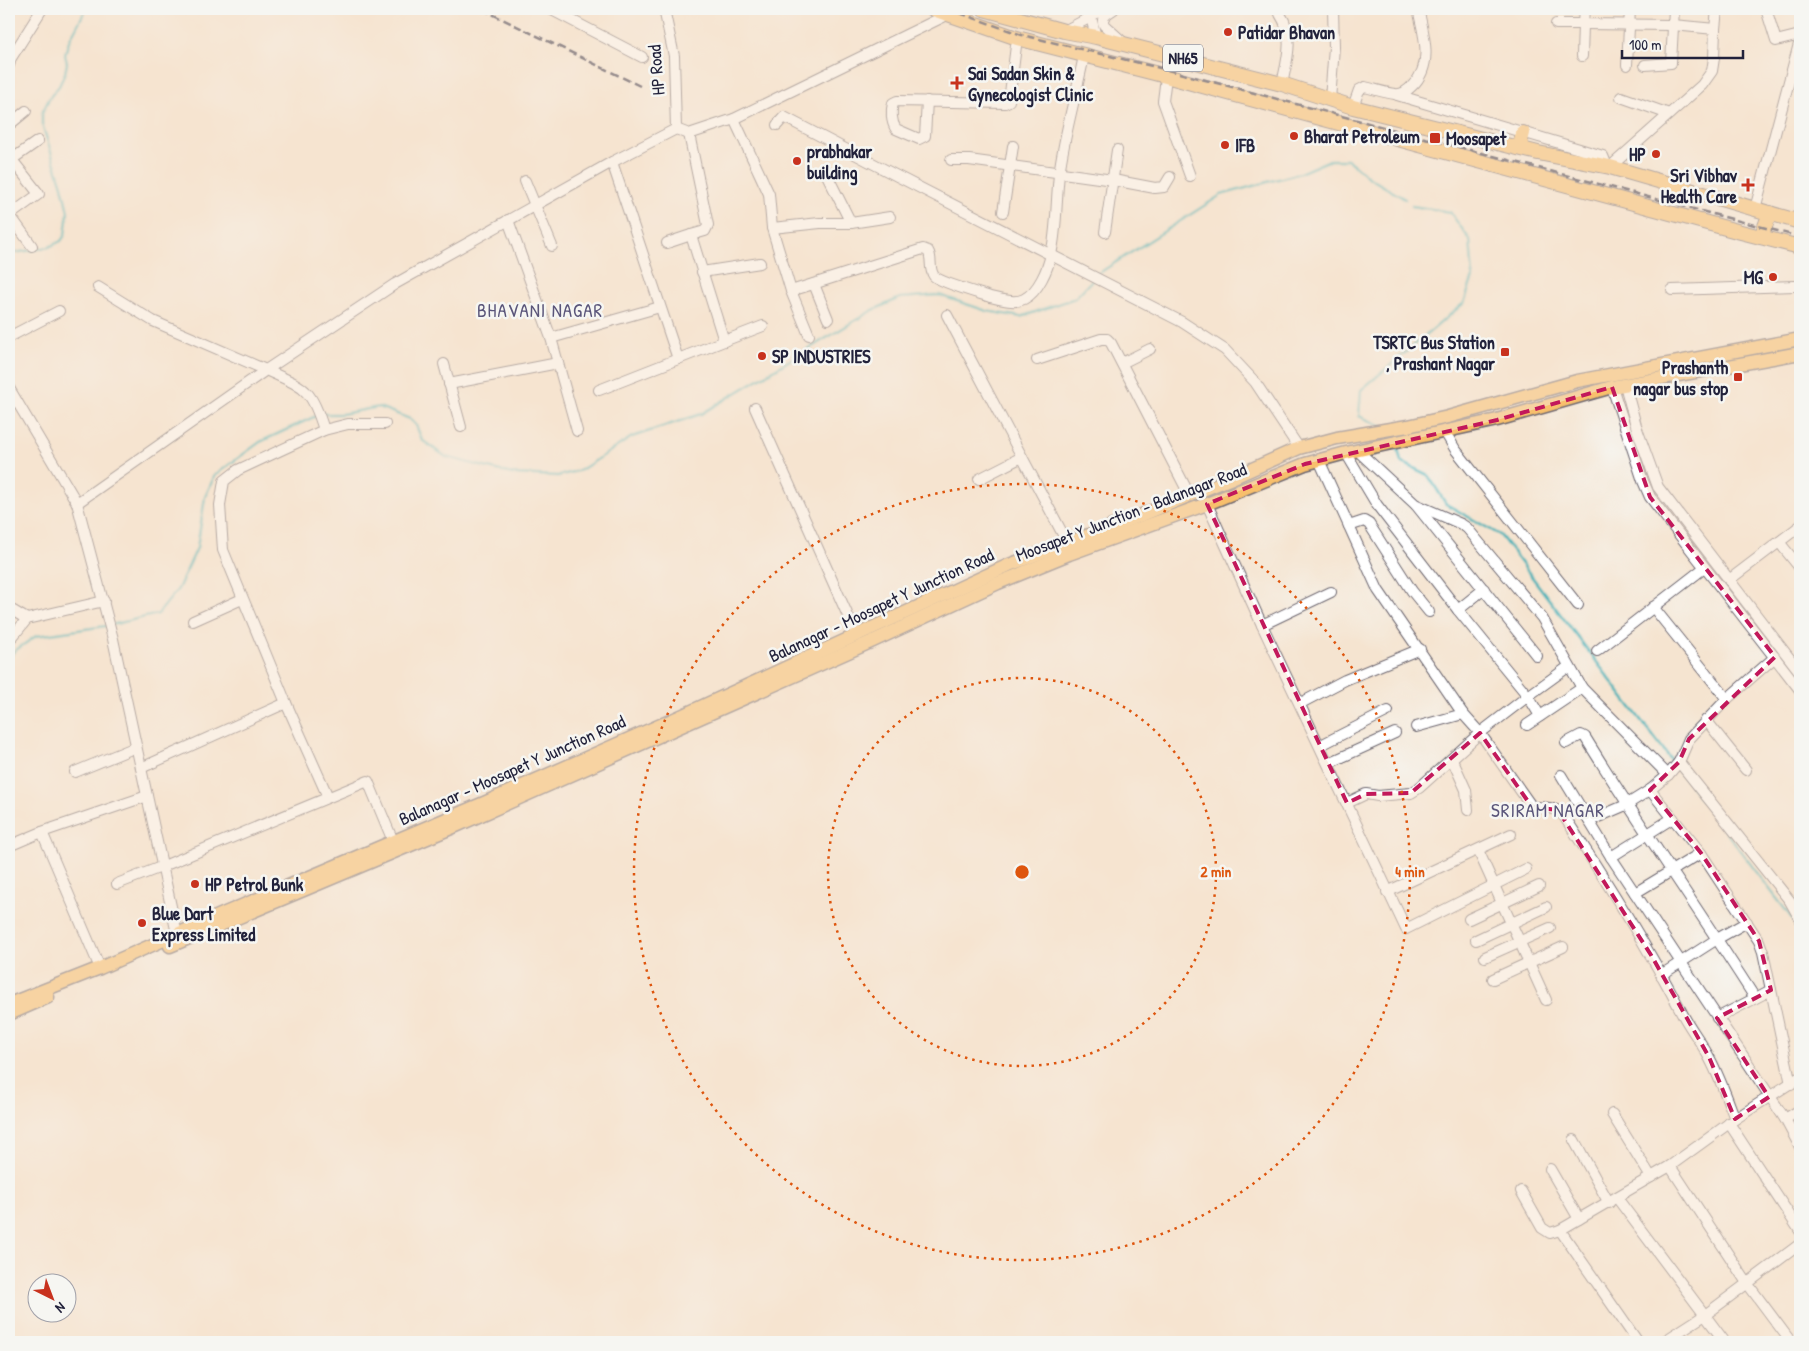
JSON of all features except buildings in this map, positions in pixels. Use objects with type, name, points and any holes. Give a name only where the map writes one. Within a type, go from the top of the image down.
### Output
[{"type":"highway","name":"NH65","points":[[933,9],[1017,38],[1800,247]]},
{"type":"highway","name":"NH65","points":[[984,9],[1064,31],[1126,44],[1282,84],[1353,107],[1519,148],[1606,167],[1800,222]]},
{"type":"highway","points":[[1164,54],[1169,62],[1164,76]]},
{"type":"highway","points":[[1181,82],[1178,70],[1187,59]]},
{"type":"highway","points":[[1519,148],[1523,133]]},
{"type":"highway","points":[[1761,237],[1770,213]]},
{"type":"main road","name":"Balanagar - Moosapet Y Junction Road","points":[[9,1004],[100,968],[681,716],[1009,565],[1190,496],[1299,448],[1456,415],[1577,381],[1800,339]]},
{"type":"main road","name":"Moosapet Y Junction - Balanagar Road","points":[[9,1014],[456,826],[873,641],[998,583],[1069,554],[1207,504],[1260,481],[1319,460],[1497,420],[1618,386],[1800,353]]},
{"type":"main road","points":[[1255,468],[1260,481]]},
{"type":"street","points":[[10,60],[42,9]]},
{"type":"street","points":[[550,9],[642,57]]},
{"type":"street","name":"HP Road","points":[[664,9],[674,56],[676,128]]},
{"type":"street","points":[[1083,9],[1089,14],[1096,37]]},
{"type":"street","points":[[1064,31],[1100,9]]},
{"type":"street","points":[[1114,9],[1103,18],[1102,22],[1126,44]]},
{"type":"street","points":[[1330,100],[1334,47],[1333,9]]},
{"type":"street","points":[[1397,94],[1408,90],[1415,83],[1426,64],[1425,41],[1418,9]]},
{"type":"street","points":[[1582,56],[1584,9]]},
{"type":"street","points":[[1627,65],[1630,9]]},
{"type":"street","points":[[1645,65],[1671,63],[1674,9]]},
{"type":"street","points":[[1606,167],[1702,84],[1712,70],[1717,9]]},
{"type":"street","points":[[1766,9],[1776,41],[1800,35]]},
{"type":"street","points":[[1280,14],[1286,23],[1290,54],[1282,84]]},
{"type":"street","points":[[77,504],[266,370],[395,284],[535,204],[676,128],[689,134],[734,119],[947,15]]},
{"type":"street","points":[[1556,24],[1673,25],[1715,28]]},
{"type":"street","points":[[927,101],[925,136],[923,138],[920,140],[896,129],[893,122],[893,103],[897,101],[927,101],[1005,103],[1009,102],[1017,38]]},
{"type":"street","points":[[1755,209],[1796,66],[1800,40]]},
{"type":"street","points":[[791,291],[923,249],[932,256],[931,269],[935,278],[1011,302],[1024,299],[1034,290],[1045,273],[1052,254],[1059,173],[1084,56]]},
{"type":"street","points":[[1164,76],[1163,101],[1190,176]]},
{"type":"street","points":[[1353,107],[1359,90],[1365,87],[1397,94],[1603,156],[1606,161],[1606,167]]},
{"type":"street","points":[[1621,97],[1669,114]]},
{"type":"street","points":[[9,125],[26,111]]},
{"type":"street","points":[[777,125],[784,117],[802,125],[834,144],[858,154],[897,176],[1182,322],[1225,350],[1255,382],[1299,448]]},
{"type":"street","points":[[734,119],[769,194],[772,228],[791,291],[809,335]]},
{"type":"street","points":[[667,243],[704,231],[708,225],[689,134]]},
{"type":"street","points":[[32,246],[9,215],[38,194],[10,158],[38,141]]},
{"type":"street","points":[[1003,212],[1013,146]]},
{"type":"street","points":[[1105,232],[1117,150]]},
{"type":"street","points":[[951,160],[969,160],[1113,180],[1155,188],[1164,187],[1170,177]]},
{"type":"street","points":[[612,162],[678,359]]},
{"type":"street","points":[[824,169],[850,223]]},
{"type":"street","points":[[525,181],[552,246]]},
{"type":"street","points":[[772,228],[820,223],[850,223],[890,217]]},
{"type":"street","points":[[508,220],[551,338],[577,431]]},
{"type":"street","points":[[692,235],[724,341]]},
{"type":"street","points":[[702,272],[760,264]]},
{"type":"street","points":[[814,284],[828,319]]},
{"type":"street","points":[[1672,290],[1795,286]]},
{"type":"street","points":[[98,287],[154,321],[300,385],[309,393],[315,403],[324,430]]},
{"type":"street","points":[[551,338],[660,307]]},
{"type":"street","points":[[9,337],[59,311]]},
{"type":"street","points":[[947,315],[1068,544]]},
{"type":"street","points":[[599,390],[763,326]]},
{"type":"street","points":[[1037,360],[1101,338],[1107,339],[1122,363],[1190,496]]},
{"type":"street","points":[[1122,363],[1150,349]]},
{"type":"street","points":[[449,384],[558,362]]},
{"type":"street","points":[[444,364],[461,427]]},
{"type":"street","points":[[1618,386],[1643,481],[1650,497],[1800,690]]},
{"type":"street","points":[[1618,386],[1637,429],[1658,487],[1728,580],[1799,667]]},
{"type":"street","points":[[9,388],[77,504],[113,639],[177,934]]},
{"type":"street","points":[[755,408],[857,636]]},
{"type":"street","points":[[328,797],[286,703],[223,550],[220,505],[224,481],[238,470],[324,430],[348,424],[385,424]]},
{"type":"street","points":[[1445,432],[1455,449],[1578,605]]},
{"type":"street","points":[[1357,451],[1414,504],[1537,656]]},
{"type":"street","points":[[1357,451],[1377,505],[1458,610],[1528,696],[1540,716]]},
{"type":"street","points":[[979,479],[1022,457]]},
{"type":"street","points":[[1319,460],[1378,590],[1463,714],[1480,733],[1532,807],[1552,808],[1558,810],[1564,816],[1618,900],[1662,975],[1682,1015],[1709,1057],[1732,1121],[1800,1231]]},
{"type":"street","points":[[1207,504],[1262,625],[1301,703],[1406,929],[1526,869]]},
{"type":"street","points":[[1414,504],[1467,528],[1542,618],[1568,667],[1582,688],[1668,775]]},
{"type":"street","points":[[1349,526],[1364,522],[1369,524],[1412,591],[1429,612]]},
{"type":"street","points":[[1728,580],[1800,526]]},
{"type":"street","points":[[1780,542],[1800,568]]},
{"type":"street","points":[[1597,651],[1704,568]]},
{"type":"street","points":[[1458,610],[1484,589]]},
{"type":"street","points":[[1262,625],[1331,592]]},
{"type":"street","points":[[193,621],[242,599]]},
{"type":"street","points":[[9,642],[26,619],[104,601]]},
{"type":"street","points":[[9,607],[26,619]]},
{"type":"street","points":[[1653,607],[1727,699]]},
{"type":"street","points":[[1301,703],[1345,680],[1420,649]]},
{"type":"street","points":[[1589,821],[1626,805],[1650,790],[1668,775],[1678,763],[1689,739],[1706,720],[1775,657]]},
{"type":"street","points":[[1347,803],[1366,794],[1378,796],[1411,793],[1480,733],[1568,667]]},
{"type":"street","points":[[1527,725],[1582,688]]},
{"type":"street","points":[[141,768],[286,703]]},
{"type":"street","points":[[1320,745],[1388,711]]},
{"type":"street","points":[[1416,727],[1463,714]]},
{"type":"street","points":[[1706,720],[1746,770]]},
{"type":"street","points":[[1328,763],[1395,734]]},
{"type":"street","points":[[1566,743],[1583,735],[1626,805],[1648,834],[1755,998]]},
{"type":"street","points":[[75,772],[136,747]]},
{"type":"street","points":[[1452,759],[1464,785],[1468,810]]},
{"type":"street","points":[[1678,763],[1790,901],[1800,918]]},
{"type":"street","points":[[1561,775],[1611,857],[1785,1119],[1800,1146]]},
{"type":"street","points":[[117,884],[368,781],[393,841]]},
{"type":"street","points":[[1650,790],[1701,854],[1759,941],[1772,990],[1792,1084]]},
{"type":"street","points":[[9,846],[42,832],[147,796]]},
{"type":"street","points":[[1611,857],[1673,818]]},
{"type":"street","points":[[42,832],[100,968]]},
{"type":"street","points":[[1388,892],[1511,834]]},
{"type":"street","points":[[1478,850],[1546,1000]]},
{"type":"street","points":[[1635,893],[1701,854]]},
{"type":"street","points":[[1469,919],[1539,886]]},
{"type":"street","points":[[1476,940],[1546,907]]},
{"type":"street","points":[[1662,975],[1680,962],[1747,922]]},
{"type":"street","points":[[1485,957],[1550,928]]},
{"type":"street","points":[[1493,979],[1563,947]]},
{"type":"street","points":[[1717,1018],[1772,990]]},
{"type":"street","points":[[1521,1191],[1542,1228],[1550,1233],[1560,1230],[1670,1166],[1732,1121],[1769,1096],[1792,1084],[1800,1077]]},
{"type":"street","points":[[1785,1119],[1800,1110]]},
{"type":"street","points":[[1612,1114],[1651,1177]]},
{"type":"street","points":[[1574,1140],[1613,1200],[1724,1342]]},
{"type":"street","points":[[1670,1166],[1746,1283],[1791,1342]]},
{"type":"street","points":[[1550,1169],[1579,1219]]},
{"type":"street","points":[[1560,1230],[1638,1342]]},
{"type":"street","points":[[1663,1342],[1705,1316],[1746,1283],[1800,1244]]},
{"type":"highlighted area","points":[[1612,387],[1650,497],[1775,657],[1689,739],[1679,762],[1650,790],[1701,853],[1759,941],[1771,990],[1717,1018],[1769,1097],[1735,1119],[1709,1057],[1651,955],[1558,810],[1532,807],[1480,733],[1411,793],[1366,794],[1347,803],[1207,504],[1305,464],[1497,420]]},
{"type":"waterway","points":[[9,254],[49,247],[61,241],[65,235],[68,212],[62,186],[42,124],[42,113],[65,73],[67,63],[65,55],[68,43],[86,9]]},
{"type":"waterway","points":[[1096,275],[1221,195],[1300,173],[1330,160],[1348,160],[1368,177],[1405,199]]},
{"type":"waterway","points":[[1381,426],[1359,416],[1361,390],[1464,303],[1473,277],[1470,240],[1450,212],[1412,206]]},
{"type":"waterway","points":[[321,414],[342,414],[379,407],[410,419],[416,425],[422,440],[446,457],[512,474],[558,476],[581,470],[632,437],[701,414],[871,311],[900,298],[939,295],[987,311],[1021,317],[1075,298],[1092,280]]},
{"type":"waterway","points":[[111,625],[158,614],[178,589],[197,548],[205,497],[215,475],[260,442],[316,416]]},
{"type":"waterway","points":[[1397,445],[1401,462],[1428,475],[1446,504],[1500,535],[1675,765]]},
{"type":"waterway","points":[[9,661],[13,652],[36,636],[106,626]]},
{"type":"waterway","points":[[1678,769],[1797,925],[1800,939]]},
{"type":"railway","points":[[482,9],[640,86]]},
{"type":"railway","points":[[948,9],[1022,35],[1156,67],[1800,237]]},
{"type":"place","name":"Patidar Bhavan","points":[[1228,32]]},
{"type":"place","name":"Sai Sadan Skin & Gynecologist Clinic","points":[[957,83]]},
{"type":"place","name":"Bharat Petroleum","points":[[1294,136]]},
{"type":"place","name":"Moosapet","points":[[1435,138]]},
{"type":"place","name":"IFB","points":[[1225,145]]},
{"type":"place","name":"HP","points":[[1656,154]]},
{"type":"place","name":"prabhakar building","points":[[797,161]]},
{"type":"place","name":"Sri Vibhav Health Care","points":[[1748,185]]},
{"type":"place","name":"MG","points":[[1773,277]]},
{"type":"place","name":"TSRTC Bus Station , Prashant Nagar","points":[[1505,352]]},
{"type":"place","name":"SP INDUSTRIES","points":[[762,356]]},
{"type":"place","name":"Prashanth nagar bus stop","points":[[1738,377]]},
{"type":"place","name":"HP Petrol Bunk","points":[[195,884]]},
{"type":"place","name":"Blue Dart Express Limited","points":[[142,923]]},
{"type":"district","name":"BHAVANI NAGAR","points":[[540,310]]},
{"type":"district","name":"SRIRAM NAGAR","points":[[1548,810]]}]
